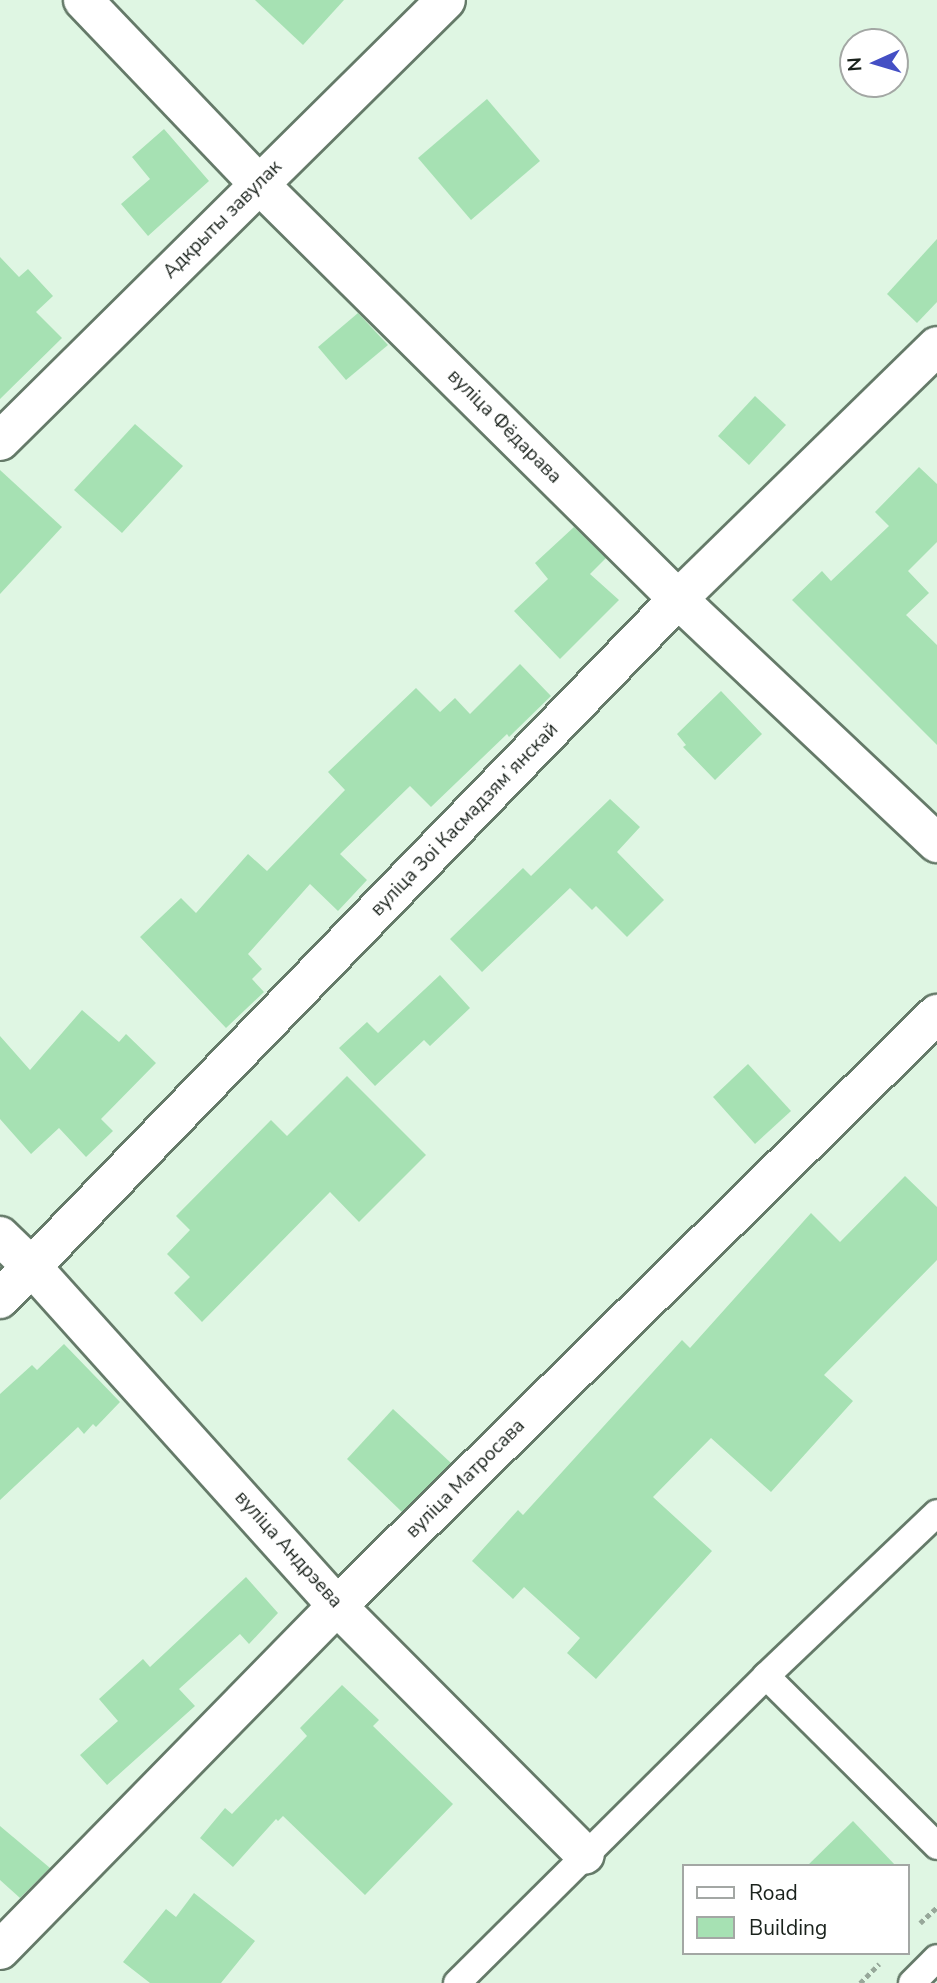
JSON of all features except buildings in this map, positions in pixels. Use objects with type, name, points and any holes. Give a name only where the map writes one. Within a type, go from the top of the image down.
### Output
[{"type":"street","name":"вуліца Фёдарава","points":[[83,0],[259,184],[678,599],[937,843]]},
{"type":"street","name":"Адкрыты завулак","points":[[0,440],[446,0]]},
{"type":"street","name":"вуліца Зоі Касмадзямʼянскай","points":[[0,1299],[33,1268],[678,599],[937,346]]},
{"type":"street","name":"вуліца Матросава","points":[[0,1950],[337,1606],[937,1014]]},
{"type":"street","name":"вуліца Андрэева","points":[[0,1236],[33,1268],[337,1606],[585,1855]]},
{"type":"lane","points":[[457,1983],[766,1676],[937,1513]]},
{"type":"lane","points":[[766,1676],[937,1846]]},
{"type":"lane","points":[[912,1983],[937,1958]]}]
